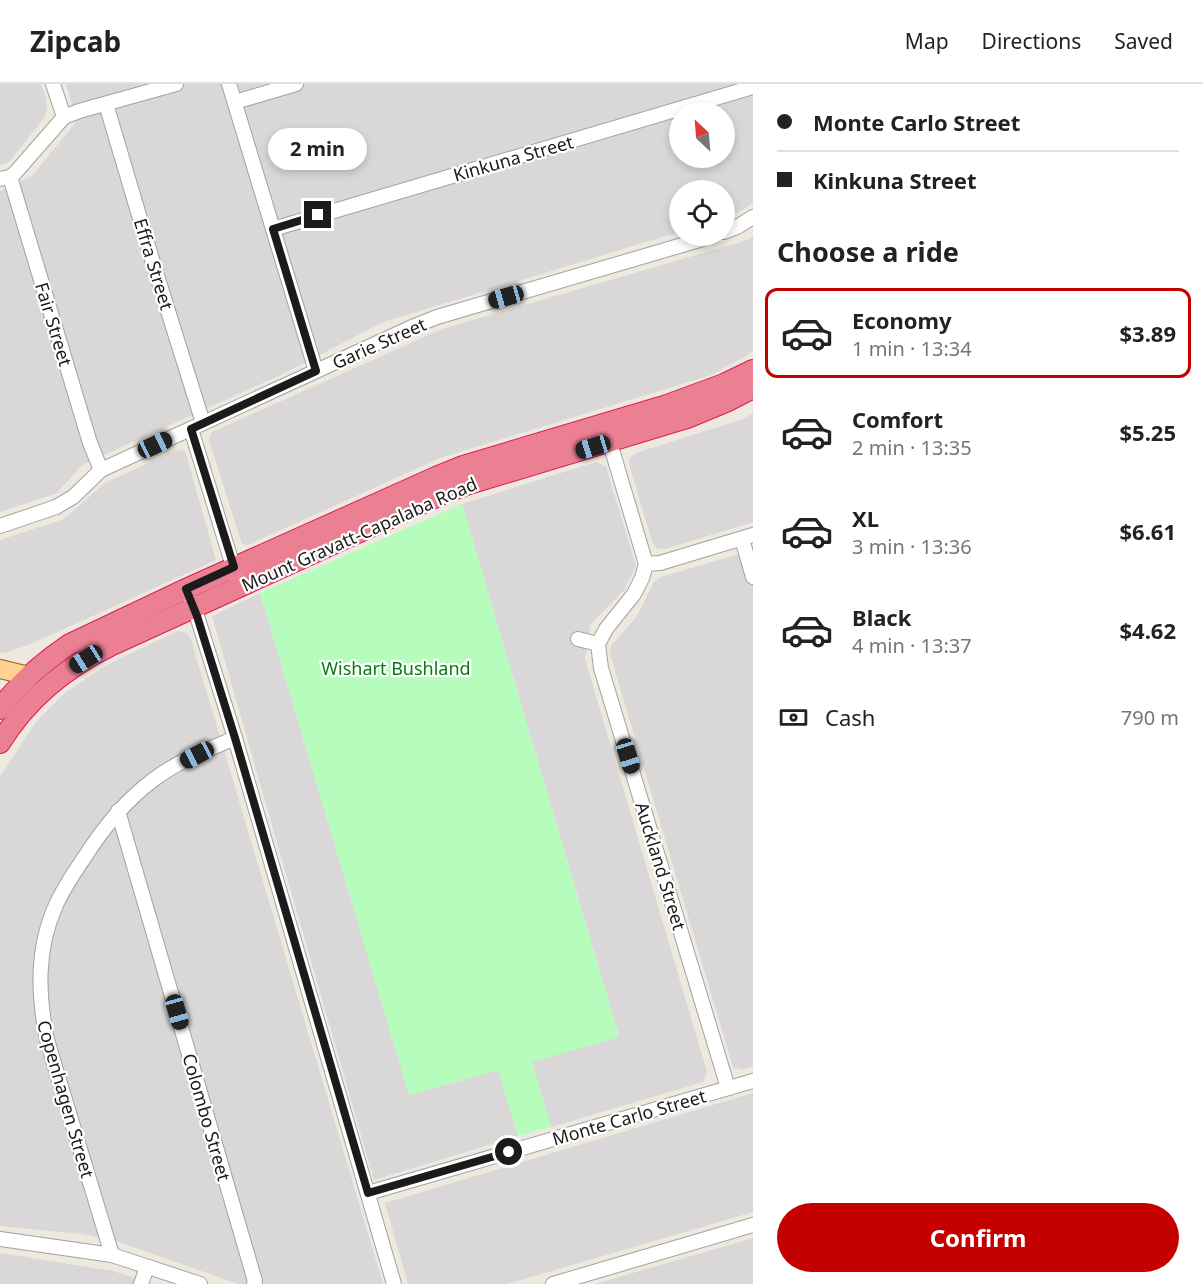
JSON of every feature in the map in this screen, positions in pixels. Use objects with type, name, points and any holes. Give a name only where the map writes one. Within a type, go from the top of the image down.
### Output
[{"type":"highway","name":"Mount Gravatt-Capalaba Road","points":[[607,433],[753,370]]},
{"type":"highway","name":"Mount Gravatt-Capalaba Road","points":[[3,701],[41,664],[70,644],[190,598],[237,577],[436,477],[463,466],[607,433],[687,418],[707,411],[753,388]]},
{"type":"highway","name":"Mount Gravatt-Capalaba Road","points":[[0,743],[19,715],[39,693],[72,668],[190,598]]},
{"type":"main road","points":[[0,669],[29,676]]},
{"type":"main road","points":[[3,701],[39,693]]},
{"type":"street","points":[[53,84],[64,117]]},
{"type":"street","points":[[5,178],[15,173],[64,117],[176,84]]},
{"type":"street","points":[[229,84],[316,371]]},
{"type":"street","points":[[235,102],[296,84]]},
{"type":"street","name":"Kinkuna Street","points":[[273,229],[753,87]]},
{"type":"street","name":"Effra Street","points":[[106,104],[237,577]]},
{"type":"street","name":"Fair Street","points":[[5,178],[90,443],[101,470]]},
{"type":"street","points":[[735,228],[753,217]]},
{"type":"street","name":"Garie Street","points":[[1,524],[56,507],[73,497],[101,470],[437,317],[678,246]]},
{"type":"street","points":[[578,639],[598,644],[606,629],[634,594],[642,578],[645,564],[607,433]]},
{"type":"street","points":[[645,564],[660,563],[747,537],[753,578]]},
{"type":"street","points":[[190,598],[235,738],[394,1284]]},
{"type":"street","name":"Auckland Street","points":[[598,644],[601,668],[728,1088]]},
{"type":"street","name":"Copenhagen Street","points":[[112,1255],[47,1040],[41,1010],[42,952],[47,928],[67,884],[92,845],[118,811],[154,779],[174,766],[235,738]]},
{"type":"street","name":"Colombo Street","points":[[118,811],[254,1284]]},
{"type":"street","name":"Monte Carlo Street","points":[[368,1193],[753,1081]]},
{"type":"street","points":[[553,1284],[753,1225]]},
{"type":"street","points":[[0,1239],[112,1255],[200,1284]]},
{"type":"street","points":[[141,1284],[147,1267]]},
{"type":"shaded area","points":[[0,84],[41,84],[47,109],[45,117],[9,162],[0,165]]},
{"type":"shaded area","points":[[66,84],[753,84],[753,202],[746,208],[735,214],[735,180],[669,180],[669,235],[383,322],[289,371],[82,465],[57,493],[0,512],[0,191],[32,176],[77,121]]},
{"type":"shaded area","points":[[753,236],[753,350],[746,356],[711,375],[440,458],[248,545],[242,544],[209,440],[212,432],[442,329],[727,246],[735,246],[735,244]]},
{"type":"shaded area","points":[[753,413],[753,522],[665,549],[656,548],[629,464],[630,458],[636,453],[743,419]]},
{"type":"shaded area","points":[[176,450],[185,451],[216,560],[31,644],[0,653],[0,540],[64,519],[105,483]]},
{"type":"shaded area","points":[[596,462],[606,467],[636,566],[624,590],[590,625],[585,659],[707,1072],[703,1082],[551,1127],[532,1062],[619,1036],[462,504]]},
{"type":"shaded area","points":[[753,550],[753,1066],[742,1070],[733,1067],[610,654],[611,646],[637,616],[654,582],[661,577]]},
{"type":"shaded area","points":[[260,593],[409,1095],[498,1070],[518,1136],[374,1180],[212,616]]},
{"type":"shaded area","points":[[178,631],[188,633],[191,640],[383,1284],[238,1284],[116,1241],[82,1234],[0,1226],[0,777],[36,722],[66,692],[108,664]]},
{"type":"shaded area","points":[[753,1093],[753,1212],[507,1284],[408,1284],[385,1203]]},
{"type":"shaded area","points":[[753,1238],[753,1284],[595,1284]]},
{"type":"shaded area","points":[[0,1253],[113,1271],[152,1284],[0,1284]]},
{"type":"green space","name":"Wishart Bushland","points":[[462,504],[619,1037],[532,1062],[551,1127],[518,1136],[498,1070],[409,1095],[260,593]]},
{"type":"route","points":[[318,215],[273,229],[316,371],[191,429],[234,567],[186,589],[197,616],[235,738],[368,1193],[509,1152]]}]
